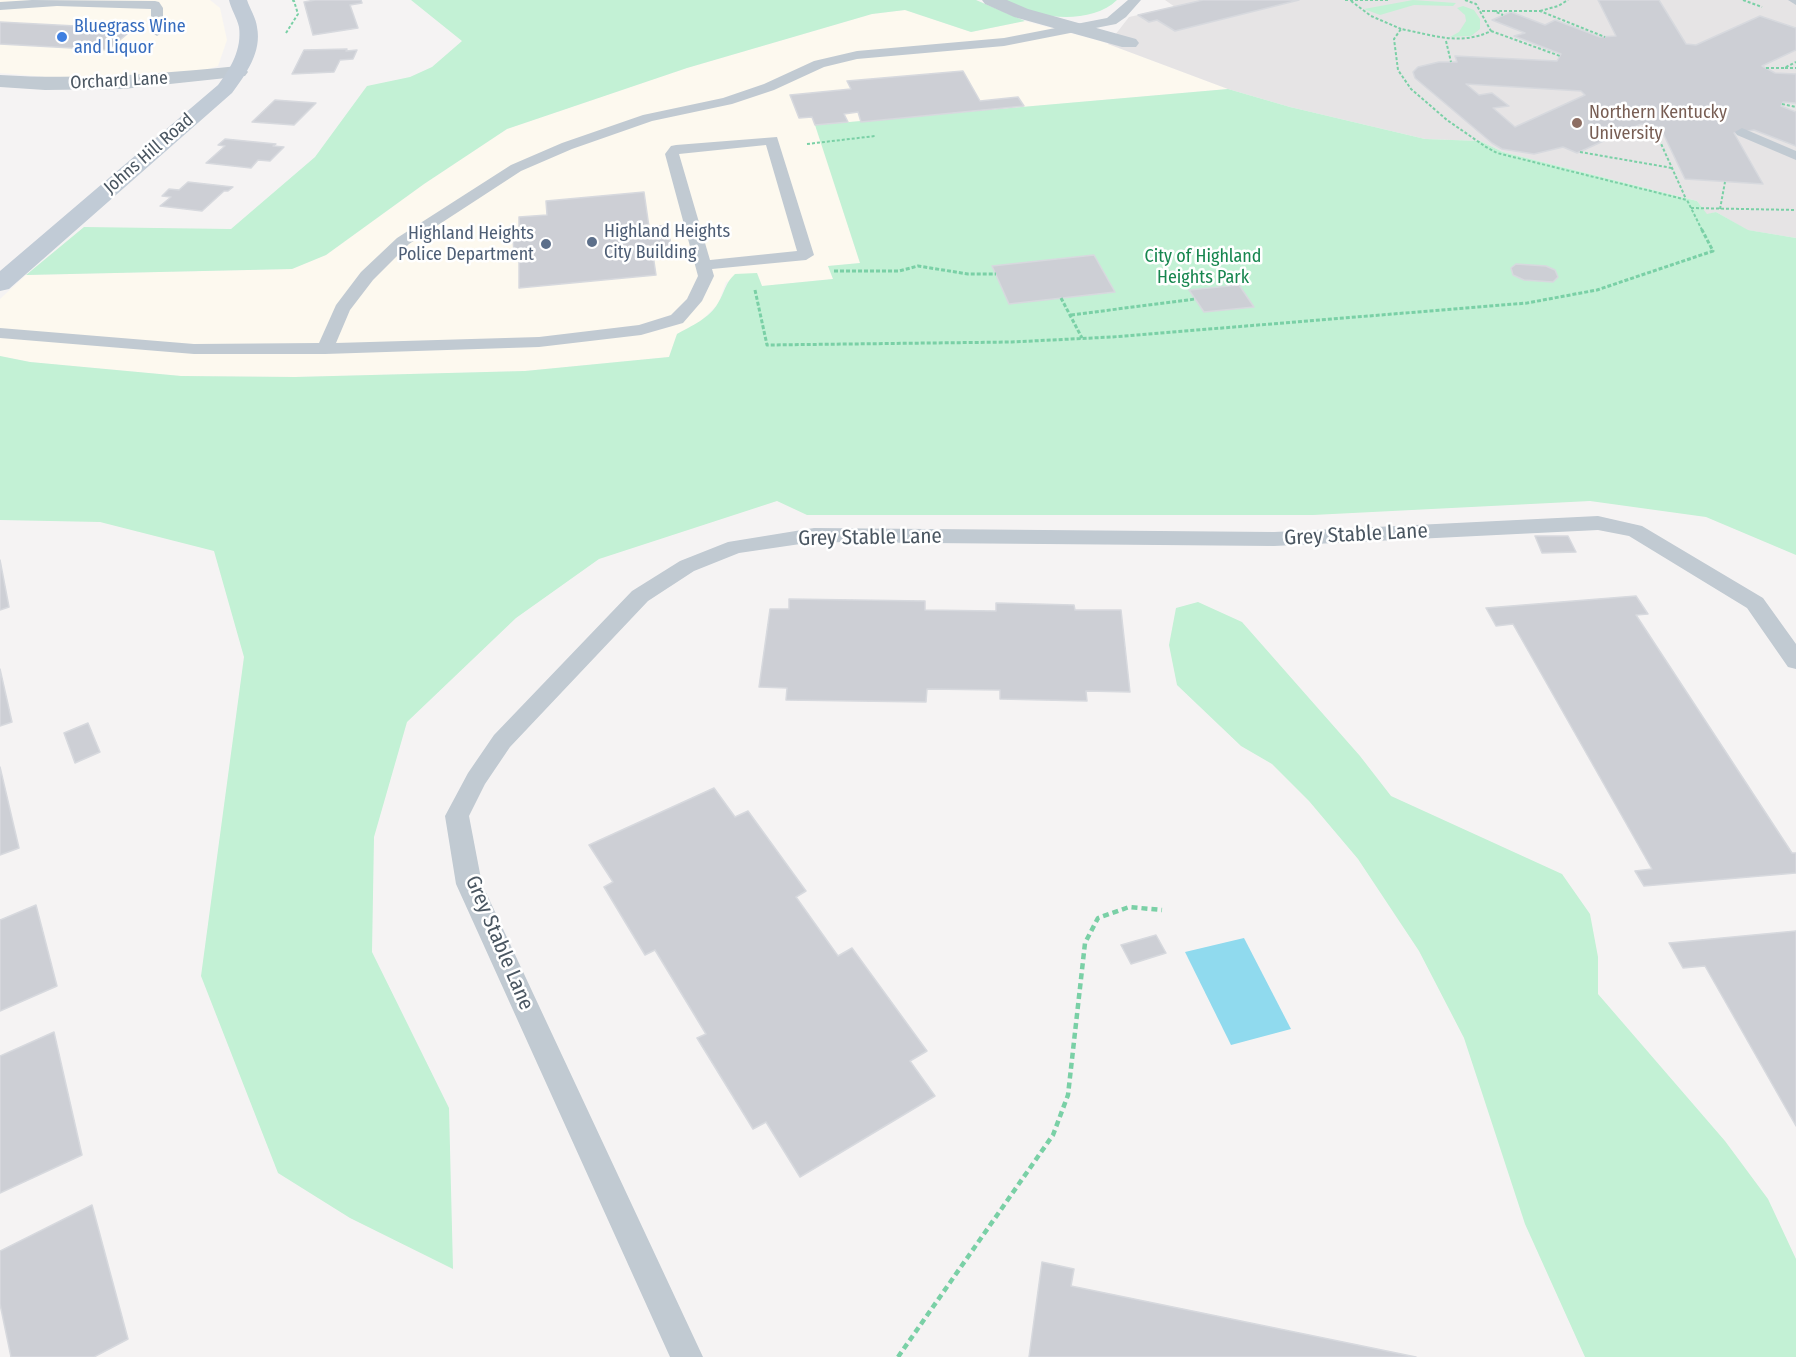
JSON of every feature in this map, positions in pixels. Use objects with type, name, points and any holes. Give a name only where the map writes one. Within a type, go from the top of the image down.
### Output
[{"type":"street","name":"Johns Hill Road","points":[[0,284],[225,89],[238,72],[249,44],[248,26],[238,0]]},
{"type":"street","points":[[991,0],[1022,13],[1129,43]]},
{"type":"street","name":"Orchard Lane","points":[[0,81],[45,84],[123,83],[238,72]]},
{"type":"lane","points":[[325,349],[342,309],[367,276],[403,240],[516,168],[567,146],[648,118],[727,101],[819,64],[857,55],[1004,42],[1111,21],[1122,14],[1135,0]]},
{"type":"lane","points":[[0,6],[102,1],[155,4],[158,8],[157,32]]},
{"type":"lane","points":[[1742,132],[1796,156]]},
{"type":"lane","points":[[0,333],[194,349],[325,349],[539,342],[641,330],[677,319],[694,301],[706,276],[672,154],[676,149],[772,140],[806,255],[704,265]]},
{"type":"lane","name":"Grey Stable Lane","points":[[687,1357],[469,884],[457,816],[476,779],[502,741],[640,596],[678,572],[735,547],[814,536],[1274,539],[1598,523],[1635,531],[1755,603],[1796,661]]},
{"type":"path","points":[[286,33],[297,14],[294,1],[291,0]]},
{"type":"path","points":[[1345,0],[1388,0]]},
{"type":"path","points":[[1465,0],[1476,4],[1491,31]]},
{"type":"path","points":[[1481,11],[1540,11],[1558,6],[1568,0]]},
{"type":"path","points":[[1351,1],[1371,16],[1401,29],[1446,41],[1463,41],[1491,31],[1560,56]]},
{"type":"path","points":[[1494,11],[1503,15]]},
{"type":"path","points":[[1540,11],[1605,37]]},
{"type":"path","points":[[1401,29],[1394,39],[1402,78],[1445,119],[1484,147],[1497,153],[1686,200]]},
{"type":"path","points":[[1446,41],[1451,62]]},
{"type":"path","points":[[1784,68],[1796,62]]},
{"type":"path","points":[[1766,68],[1796,68]]},
{"type":"path","points":[[1782,104],[1796,106]]},
{"type":"path","points":[[742,261],[754,287],[767,345],[1012,342],[1527,303],[1597,290],[1713,251],[1686,200],[1653,126]]},
{"type":"path","points":[[774,148],[874,136]]},
{"type":"path","points":[[1580,152],[1672,168]]},
{"type":"path","points":[[1720,208],[1725,182]]},
{"type":"path","points":[[1691,208],[1796,210]]},
{"type":"path","points":[[806,255],[823,271],[898,271],[918,266],[968,273],[996,273]]},
{"type":"path","points":[[1061,298],[1082,338]]},
{"type":"path","points":[[1071,315],[1195,299]]},
{"type":"path","points":[[898,1357],[1053,1135],[1068,1095],[1085,943],[1098,918],[1129,907],[1162,910]]},
{"type":"shaded area","points":[[0,0],[210,0],[220,8],[227,40],[218,66],[205,70],[81,80],[0,73]]},
{"type":"shaded area","name":"Northern Kentucky University","points":[[1165,0],[1796,0],[1796,238],[1747,230],[1716,212],[1707,215],[1697,201],[1503,152],[1480,141],[1425,139],[1290,107],[1228,89],[1108,44],[1129,17],[1175,7]]},
{"type":"shaded area","points":[[905,10],[971,32],[1025,21],[1100,41],[1228,89],[816,125],[860,263],[828,266],[833,279],[762,286],[757,273],[726,282],[718,304],[701,321],[677,334],[669,357],[525,371],[295,377],[181,376],[30,362],[0,356],[0,299],[26,275],[292,269],[326,255],[424,184],[507,129],[687,68],[872,14]]},
{"type":"green space","points":[[411,0],[976,0],[1025,21],[971,32],[905,10],[872,14],[687,68],[507,129],[424,184],[326,255],[292,269],[26,275],[84,227],[231,229],[315,157],[367,86],[410,77],[432,67],[462,41]]},
{"type":"green space","points":[[1005,0],[1117,0],[1101,11],[1091,14],[1060,17],[1036,13]]},
{"type":"green space","points":[[1413,0],[1456,3],[1453,6],[1414,5],[1380,15],[1364,9]]},
{"type":"green space","points":[[1463,6],[1474,10],[1480,19],[1480,29],[1471,36],[1450,37],[1459,32],[1466,21],[1465,15],[1457,8]]},
{"type":"green space","name":"City of Highland Heights Park","points":[[1228,89],[1290,107],[1425,139],[1480,141],[1503,152],[1697,201],[1707,214],[1716,212],[1748,230],[1796,238],[1796,555],[1706,517],[1590,501],[1313,515],[807,515],[777,501],[599,559],[516,618],[407,722],[374,837],[372,952],[449,1108],[453,1269],[350,1218],[278,1173],[201,976],[244,657],[214,551],[100,522],[0,520],[0,356],[30,362],[181,376],[295,377],[525,371],[669,357],[677,334],[700,321],[715,308],[735,274],[757,273],[762,286],[833,279],[828,266],[860,263],[815,125]]},
{"type":"green space","points":[[1198,602],[1242,622],[1360,756],[1391,796],[1562,874],[1590,914],[1598,957],[1598,994],[1725,1141],[1768,1199],[1796,1259],[1796,1357],[1585,1357],[1525,1224],[1464,1038],[1419,951],[1358,859],[1309,801],[1272,764],[1241,746],[1177,685],[1169,645],[1176,608]]},
{"type":"water","points":[[1244,938],[1291,1029],[1231,1045],[1185,952]]},
{"type":"building","points":[[361,0],[362,3],[350,5],[358,28],[313,35],[304,2]]},
{"type":"building","points":[[1203,0],[1299,0],[1175,31],[1157,20],[1149,22],[1138,15]]},
{"type":"building","points":[[1598,0],[1659,0],[1686,44],[1696,45],[1760,16],[1796,28],[1796,50],[1762,66],[1775,73],[1796,74],[1796,103],[1783,102],[1781,106],[1796,112],[1796,146],[1754,130],[1734,133],[1763,184],[1685,179],[1660,127],[1641,124],[1577,153],[1563,147],[1534,154],[1502,149],[1415,78],[1413,72],[1418,67],[1439,62],[1457,62],[1455,56],[1557,61],[1561,54],[1514,36],[1525,33],[1492,20],[1511,12],[1545,25],[1555,20],[1600,37],[1616,36]],"holes":[[[1466,84],[1581,91],[1585,95],[1515,127],[1493,108],[1509,106],[1492,93],[1479,95]]]},
{"type":"building","name":"Bluegrass Wine and Liquor","points":[[0,22],[133,29],[108,50],[0,44]]},
{"type":"building","points":[[347,49],[346,51],[357,50],[353,59],[340,60],[334,72],[292,74],[304,50]]},
{"type":"building","points":[[963,71],[980,101],[1018,97],[1024,106],[861,122],[858,112],[844,114],[848,122],[815,125],[812,117],[799,118],[790,95],[851,89],[847,81]]},
{"type":"building","points":[[275,100],[316,103],[294,125],[252,122]]},
{"type":"building","points":[[225,139],[276,144],[273,146],[284,147],[270,161],[258,160],[251,168],[206,163],[225,146],[218,145]]},
{"type":"building","points":[[188,182],[233,187],[224,191],[202,211],[160,206],[171,197],[162,196],[169,189],[179,190]]},
{"type":"building","name":"Highland Heights City Building","points":[[644,192],[649,227],[668,225],[671,246],[652,248],[656,275],[519,288],[519,252],[514,253],[513,239],[519,238],[519,217],[547,215],[546,201]]},
{"type":"building","points":[[1094,255],[1115,292],[1009,304],[992,266]]},
{"type":"building","points":[[1516,264],[1546,266],[1555,270],[1558,277],[1553,282],[1524,280],[1513,275],[1511,268]]},
{"type":"building","points":[[1239,285],[1254,307],[1204,312],[1189,290]]},
{"type":"building","points":[[1535,536],[1568,536],[1576,552],[1542,553]]},
{"type":"building","points":[[0,560],[9,607],[0,610]]},
{"type":"building","points":[[1636,596],[1648,614],[1636,615],[1792,853],[1796,853],[1796,873],[1644,886],[1635,871],[1652,869],[1513,624],[1496,626],[1486,608]]},
{"type":"building","points":[[789,599],[925,601],[925,610],[996,611],[996,603],[1074,605],[1075,610],[1121,610],[1130,692],[1086,691],[1087,701],[1000,699],[1000,690],[927,689],[926,702],[786,700],[787,688],[759,687],[770,609],[789,609]]},
{"type":"building","points":[[0,669],[12,722],[0,726]]},
{"type":"building","points":[[88,723],[100,752],[75,763],[64,733]]},
{"type":"building","points":[[0,767],[19,848],[0,855]]},
{"type":"building","points":[[714,788],[735,817],[748,811],[806,891],[796,897],[838,956],[852,948],[927,1051],[910,1061],[935,1096],[800,1177],[766,1122],[753,1129],[697,1038],[706,1034],[655,950],[645,955],[604,887],[613,882],[589,845]]},
{"type":"building","points":[[36,905],[57,986],[0,1011],[0,920]]},
{"type":"building","points":[[1796,931],[1796,1126],[1705,966],[1683,968],[1669,943]]},
{"type":"building","points":[[1156,935],[1166,953],[1131,964],[1121,945]]},
{"type":"building","points":[[54,1032],[82,1155],[0,1193],[0,1056]]},
{"type":"building","points":[[92,1205],[128,1339],[94,1357],[11,1357],[0,1304],[0,1251]]},
{"type":"building","points":[[1042,1262],[1074,1269],[1071,1286],[1416,1357],[1029,1357]]},
{"type":"place","name":"Bluegrass Wine and Liquor","points":[[62,37]]},
{"type":"place","name":"Northern Kentucky University","points":[[1577,123]]},
{"type":"place","name":"Highland Heights City Building","points":[[592,242]]},
{"type":"place","name":"Highland Heights Police Department","points":[[546,244]]}]
